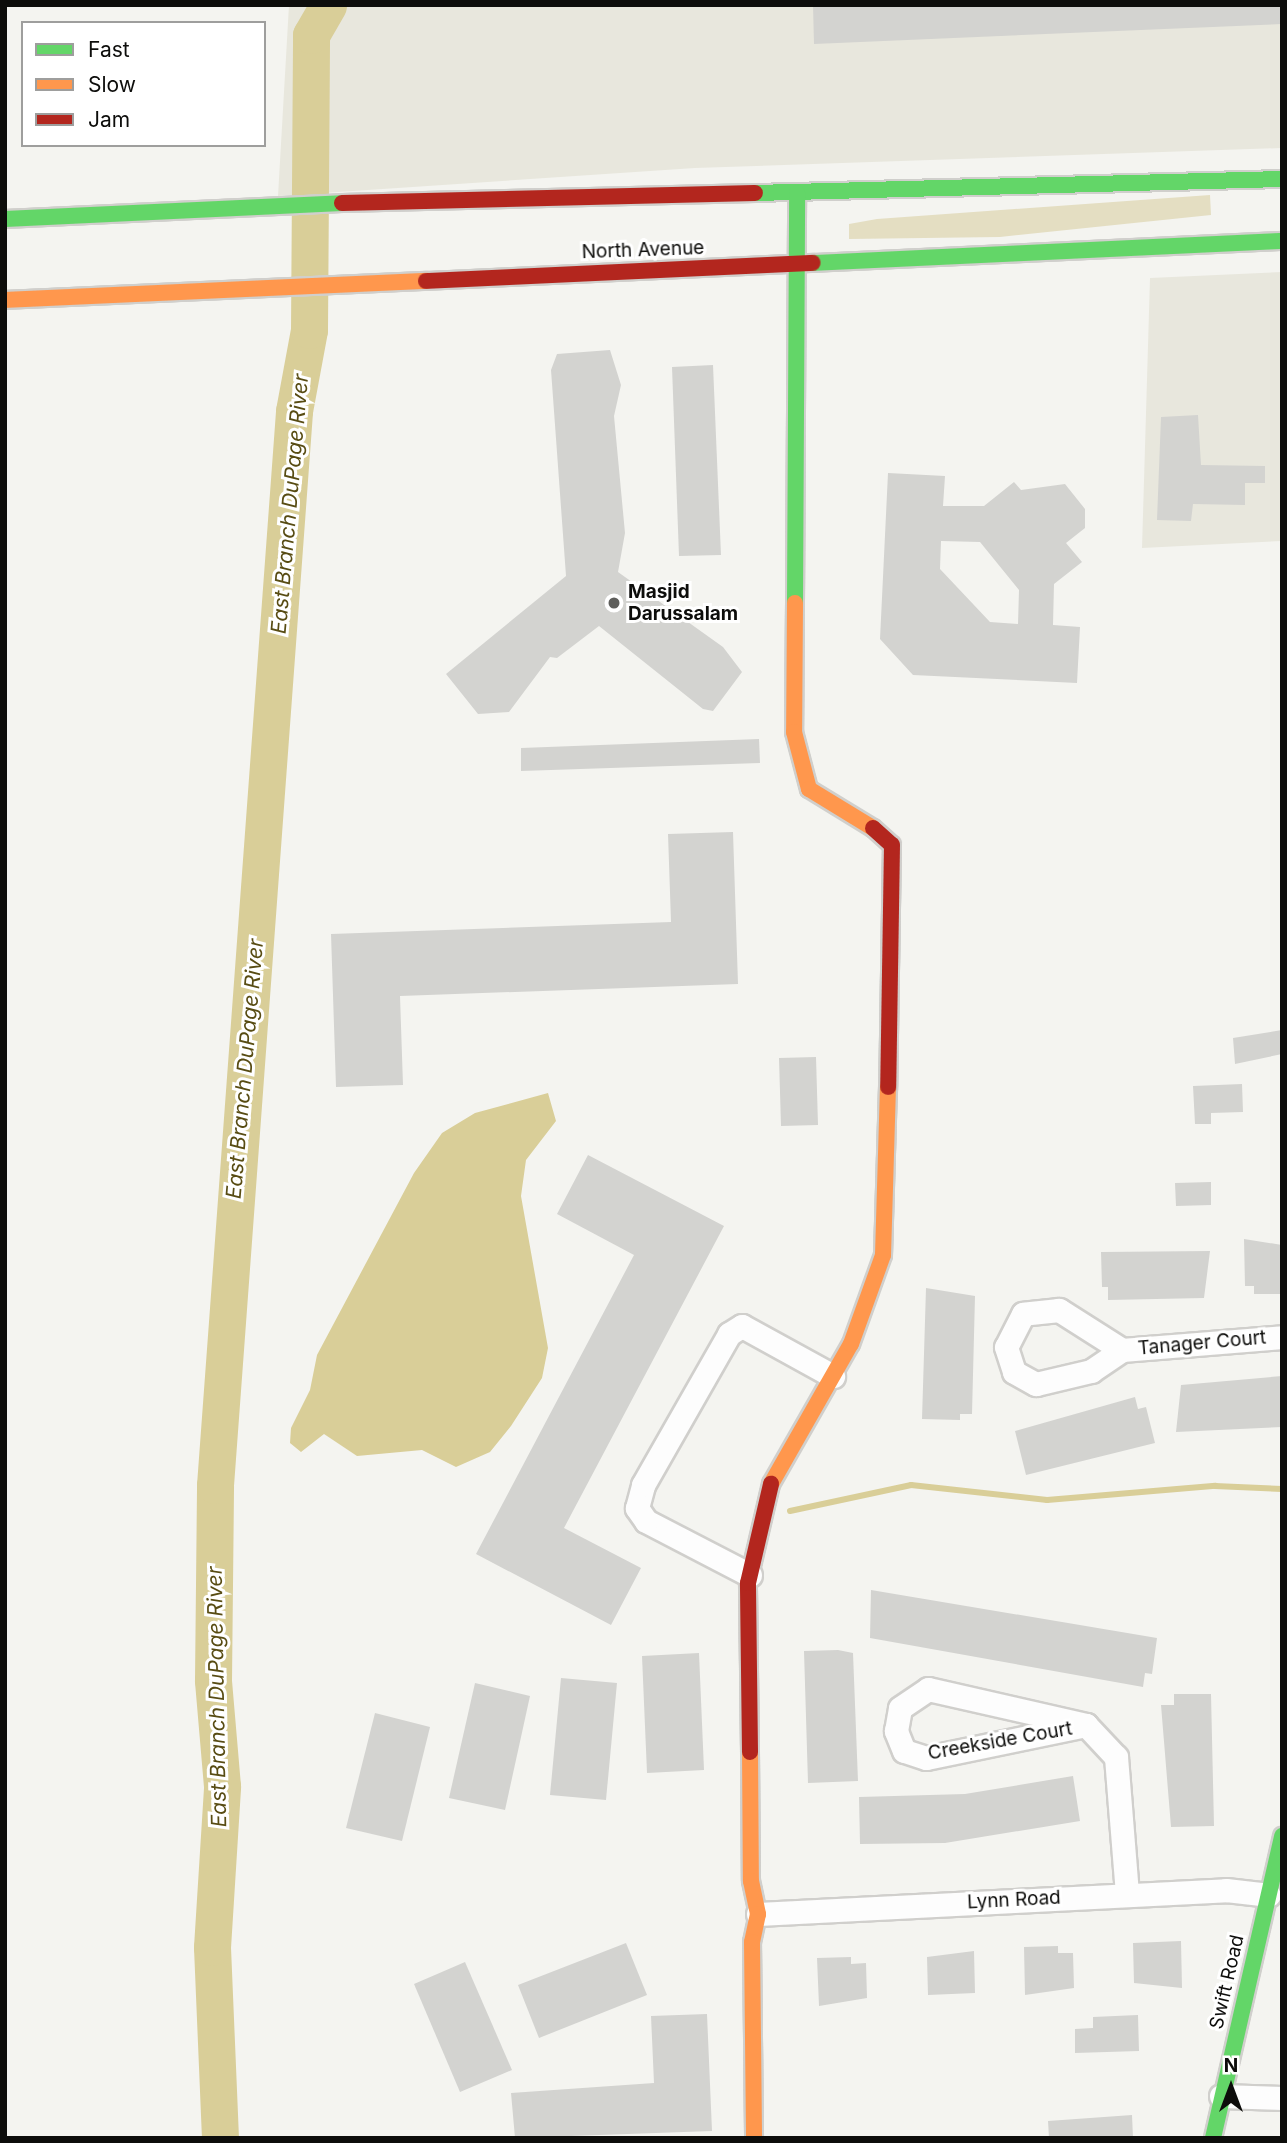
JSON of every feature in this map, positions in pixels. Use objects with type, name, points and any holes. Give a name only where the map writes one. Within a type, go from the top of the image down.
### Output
[{"type":"main road","points":[[5,219],[322,204],[1282,179]]},
{"type":"main road","points":[[754,2138],[751,1942],[758,1914],[751,1881],[750,1575],[765,1494],[833,1376],[883,1255],[892,855],[892,845],[865,820],[809,789],[794,732],[800,264],[797,193]]},
{"type":"main road","name":"North Avenue","points":[[5,300],[320,288],[1282,241]]},
{"type":"main road","name":"Swift Road","points":[[1213,2138],[1282,1836]]},
{"type":"street","name":"Tanager Court","points":[[1122,1350],[1059,1310],[1023,1314],[1006,1347],[1014,1373],[1036,1384],[1091,1371],[1122,1350],[1282,1337]]},
{"type":"street","points":[[750,1575],[646,1521],[637,1508],[643,1485],[729,1334],[743,1326],[833,1376]]},
{"type":"street","name":"Creekside Court","points":[[1086,1725],[926,1758],[904,1751],[896,1731],[900,1708],[928,1689],[1086,1725],[1116,1757],[1127,1894]]},
{"type":"street","name":"Lynn Road","points":[[758,1914],[1127,1894],[1237,1890],[1269,1895]]},
{"type":"street","points":[[1222,2095],[1282,2098]]},
{"type":"shaded area","points":[[289,5],[1282,5],[1282,148],[695,168],[278,196]]},
{"type":"shaded area","points":[[1210,195],[1211,215],[1000,237],[849,239],[849,224],[877,219]]},
{"type":"shaded area","points":[[1282,272],[1282,541],[1142,548],[1150,278]]},
{"type":"shaded area","points":[[548,1093],[556,1121],[526,1160],[521,1196],[548,1348],[542,1378],[511,1426],[490,1452],[456,1467],[422,1450],[357,1456],[324,1434],[301,1452],[290,1443],[291,1428],[310,1390],[317,1355],[414,1173],[442,1133],[475,1113]]},
{"type":"building","points":[[813,5],[1282,5],[1282,24],[814,44]]},
{"type":"building","points":[[610,350],[621,385],[614,416],[625,533],[618,572],[723,647],[742,672],[713,711],[703,709],[599,626],[557,658],[550,657],[509,712],[478,714],[446,674],[566,576],[551,370],[557,354]]},
{"type":"building","points":[[713,365],[721,555],[679,556],[672,367]]},
{"type":"building","points":[[1198,415],[1201,465],[1265,466],[1265,483],[1245,483],[1245,505],[1193,504],[1191,521],[1157,520],[1161,417]]},
{"type":"building","points":[[888,473],[945,476],[943,506],[984,506],[1014,482],[1021,490],[1065,484],[1085,509],[1085,528],[1066,543],[1082,562],[1054,584],[1053,625],[1080,627],[1077,683],[913,675],[880,639]],"holes":[[[941,541],[980,542],[1019,590],[1018,624],[990,622],[940,569]]]},
{"type":"building","points":[[759,739],[760,763],[521,771],[521,748]]},
{"type":"building","points":[[733,832],[738,984],[400,996],[403,1085],[336,1087],[331,934],[671,922],[668,834]]},
{"type":"building","points":[[1282,1030],[1282,1054],[1235,1064],[1233,1038]]},
{"type":"building","points":[[816,1057],[818,1125],[781,1126],[779,1058]]},
{"type":"building","points":[[1242,1084],[1243,1112],[1211,1113],[1211,1124],[1195,1124],[1193,1086]]},
{"type":"building","points":[[588,1155],[724,1226],[564,1528],[641,1568],[611,1625],[476,1554],[634,1255],[557,1214]]},
{"type":"building","points":[[1211,1182],[1211,1205],[1176,1206],[1175,1183]]},
{"type":"building","points":[[1244,1239],[1282,1245],[1282,1294],[1254,1294],[1254,1286],[1245,1286]]},
{"type":"building","points":[[1210,1251],[1204,1298],[1108,1300],[1108,1287],[1102,1287],[1101,1252]]},
{"type":"building","points":[[926,1288],[975,1296],[972,1414],[960,1414],[960,1420],[922,1419]]},
{"type":"building","points":[[1282,1376],[1282,1427],[1176,1432],[1181,1385]]},
{"type":"building","points":[[1135,1397],[1138,1409],[1146,1407],[1155,1443],[1026,1475],[1015,1431]]},
{"type":"building","points":[[871,1590],[1157,1638],[1152,1674],[1145,1673],[1143,1687],[870,1638]]},
{"type":"building","points":[[838,1650],[853,1653],[858,1781],[808,1783],[804,1651]]},
{"type":"building","points":[[699,1653],[704,1770],[647,1773],[642,1656]]},
{"type":"building","points":[[561,1678],[617,1683],[606,1800],[550,1795]]},
{"type":"building","points":[[475,1683],[530,1696],[505,1810],[449,1798]]},
{"type":"building","points":[[1174,1694],[1211,1694],[1214,1826],[1171,1827],[1161,1705],[1174,1705]]},
{"type":"building","points":[[375,1713],[430,1727],[402,1841],[346,1828]]},
{"type":"building","points":[[1073,1776],[1080,1821],[945,1843],[860,1844],[859,1797],[965,1794]]},
{"type":"building","points":[[1181,1941],[1182,1988],[1134,1983],[1133,1943]]},
{"type":"building","points":[[626,1943],[647,1995],[539,2038],[518,1985]]},
{"type":"building","points":[[1058,1946],[1058,1953],[1073,1953],[1074,1988],[1025,1995],[1024,1947]]},
{"type":"building","points":[[974,1951],[975,1993],[928,1995],[927,1957]]},
{"type":"building","points":[[851,1957],[851,1964],[866,1963],[867,1998],[819,2006],[817,1958]]},
{"type":"building","points":[[465,1962],[512,2070],[460,2092],[414,1984]]},
{"type":"building","points":[[707,2014],[712,2131],[515,2138],[511,2093],[654,2083],[651,2016]]},
{"type":"building","points":[[1138,2015],[1139,2051],[1075,2053],[1075,2029],[1093,2028],[1093,2017]]},
{"type":"building","points":[[1132,2115],[1133,2138],[1049,2138],[1048,2121]]},
{"type":"waterway","name":"East Branch DuPage River","points":[[220,2138],[212,1947],[222,1786],[213,1680],[215,1485],[294,411],[309,330],[311,35],[328,5]]},
{"type":"waterway","points":[[790,1511],[911,1485],[1047,1500],[1215,1486],[1282,1489]]},
{"type":"traffic: fast","points":[[755,193],[1282,179]]},
{"type":"traffic: fast","points":[[795,603],[797,193]]},
{"type":"traffic: fast","points":[[5,219],[342,203]]},
{"type":"traffic: fast","points":[[813,263],[1282,241]]},
{"type":"traffic: fast","points":[[1213,2138],[1282,1836]]},
{"type":"traffic: slow","points":[[5,300],[426,281]]},
{"type":"traffic: slow","points":[[795,603],[794,732],[809,789],[873,828]]},
{"type":"traffic: slow","points":[[771,1484],[851,1344],[883,1255],[888,1087]]},
{"type":"traffic: slow","points":[[750,1752],[751,1881],[758,1914],[752,1942],[754,2138]]},
{"type":"traffic: jam","points":[[342,203],[755,193]]},
{"type":"traffic: jam","points":[[426,281],[813,263]]},
{"type":"traffic: jam","points":[[873,828],[892,845],[888,1087]]},
{"type":"traffic: jam","points":[[750,1752],[748,1583],[771,1484]]},
{"type":"place","name":"Masjid Darussalam","points":[[614,603]]}]
